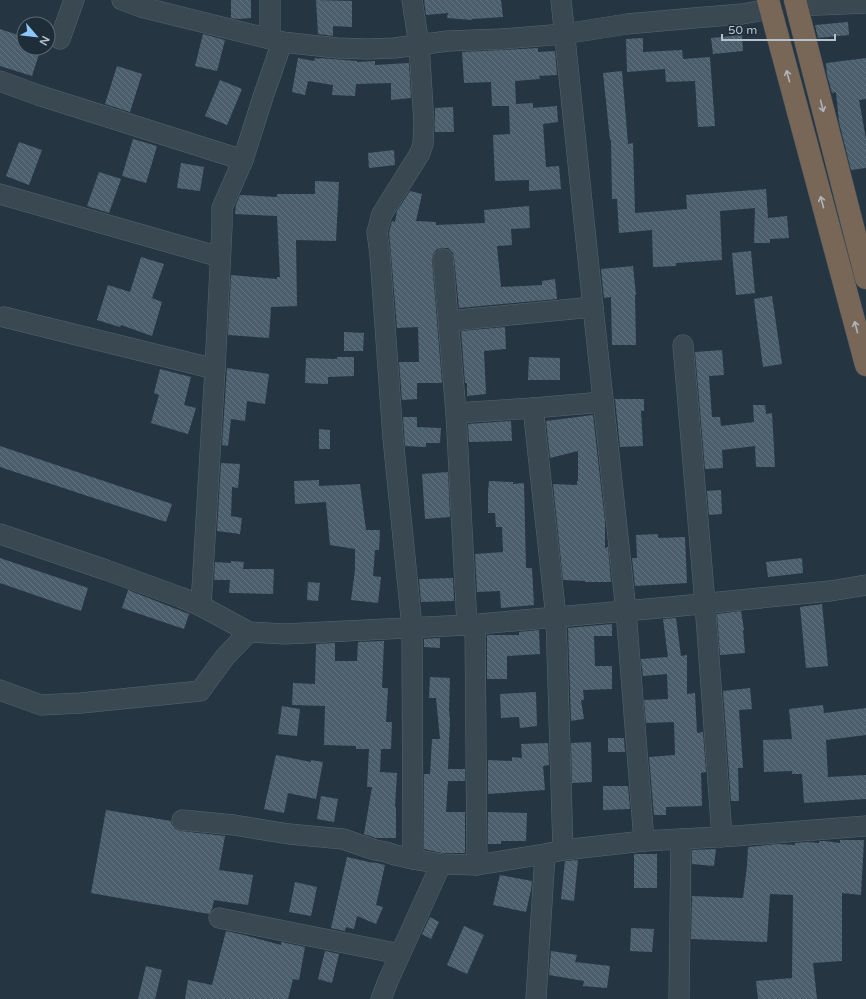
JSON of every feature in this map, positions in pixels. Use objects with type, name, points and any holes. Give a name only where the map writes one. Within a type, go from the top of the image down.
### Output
[{"type":"highway","points":[[796,3],[861,237],[866,278]]},
{"type":"highway","points":[[769,4],[866,365]]},
{"type":"street","points":[[60,39],[74,0]]},
{"type":"street","points":[[122,0],[141,7],[276,41],[338,48],[368,49],[394,48],[448,41],[564,34],[628,24],[742,14],[769,4]]},
{"type":"street","points":[[201,606],[215,369],[222,208],[243,160],[263,97],[276,41],[270,0]]},
{"type":"street","points":[[412,0],[419,44],[424,123],[423,144],[420,153],[382,214],[377,232],[394,446],[412,627],[413,859]]},
{"type":"street","points":[[561,0],[626,611],[644,841]]},
{"type":"street","points":[[796,3],[866,3]]},
{"type":"street","points":[[0,81],[38,95],[243,160]]},
{"type":"street","points":[[0,194],[220,257]]},
{"type":"street","points":[[443,260],[449,321],[471,624],[477,865]]},
{"type":"street","points":[[449,321],[593,307]]},
{"type":"street","points":[[4,317],[215,369]]},
{"type":"street","points":[[683,345],[705,604],[722,837]]},
{"type":"street","points":[[456,413],[603,402]]},
{"type":"street","points":[[533,408],[556,617],[554,852],[536,999]]},
{"type":"street","points":[[0,534],[180,597],[201,606],[250,632],[285,634],[471,624],[705,604],[830,591],[866,585]]},
{"type":"street","points":[[0,690],[41,705],[81,703],[200,691],[225,657],[250,632]]},
{"type":"street","points":[[182,820],[234,825],[289,834],[342,839],[375,850],[413,859],[441,864],[477,865],[554,852],[644,841],[722,837],[866,826]]},
{"type":"street","points":[[679,999],[681,839]]},
{"type":"street","points":[[381,999],[441,864]]},
{"type":"street","points":[[219,918],[400,954]]},
{"type":"building","points":[[231,0],[251,0],[251,18],[231,18]]},
{"type":"building","points":[[316,0],[352,1],[352,27],[333,26],[333,36],[318,34]]},
{"type":"building","points":[[424,0],[501,0],[503,17],[472,20],[447,18],[448,13],[426,15]]},
{"type":"building","points":[[848,22],[849,35],[818,38],[815,25]]},
{"type":"building","points":[[0,29],[16,34],[16,56],[38,56],[32,76],[0,66]]},
{"type":"building","points":[[203,34],[225,40],[217,71],[195,66]]},
{"type":"building","points":[[742,35],[743,51],[713,54],[711,38]]},
{"type":"building","points":[[643,38],[643,52],[682,50],[683,59],[710,57],[715,126],[698,127],[695,81],[666,82],[665,69],[627,72],[626,39]]},
{"type":"building","points":[[538,48],[538,52],[555,51],[557,75],[539,76],[540,79],[515,81],[516,104],[533,103],[533,108],[557,106],[558,122],[543,124],[546,167],[559,166],[561,189],[529,191],[529,180],[495,181],[493,135],[510,134],[509,106],[492,106],[491,82],[464,83],[462,52]]},
{"type":"building","points":[[298,58],[314,61],[315,58],[319,58],[357,62],[375,61],[375,65],[409,63],[411,98],[391,100],[391,83],[356,84],[355,96],[332,95],[333,85],[308,81],[305,95],[292,92]]},
{"type":"building","points":[[866,58],[866,99],[859,100],[866,139],[866,168],[851,170],[839,122],[836,92],[832,93],[827,75],[826,63]]},
{"type":"building","points":[[117,66],[142,74],[130,112],[105,104]]},
{"type":"building","points":[[622,71],[628,144],[633,143],[635,213],[687,209],[686,195],[766,189],[768,218],[787,216],[789,238],[770,239],[770,243],[754,243],[755,208],[720,211],[722,260],[676,263],[676,266],[653,267],[652,230],[619,233],[617,199],[612,199],[611,140],[603,73]]},
{"type":"building","points":[[220,80],[242,89],[227,125],[205,116]]},
{"type":"building","points":[[453,107],[454,132],[435,132],[435,108]]},
{"type":"building","points":[[133,139],[157,146],[146,183],[122,176]]},
{"type":"building","points":[[19,142],[42,150],[29,185],[6,176]]},
{"type":"building","points":[[394,150],[395,165],[369,168],[368,153]]},
{"type":"building","points":[[181,163],[204,167],[200,191],[177,188]]},
{"type":"building","points":[[99,172],[121,179],[109,213],[87,206]]},
{"type":"building","points":[[315,181],[339,182],[336,241],[296,240],[297,306],[271,307],[269,338],[228,335],[231,275],[277,279],[277,277],[280,277],[277,216],[235,214],[236,205],[240,195],[277,197],[277,194],[315,194]]},
{"type":"building","points":[[410,191],[422,194],[416,221],[436,222],[436,225],[485,223],[484,210],[529,206],[530,228],[511,229],[512,245],[497,246],[501,287],[542,285],[542,281],[555,279],[557,299],[459,308],[453,253],[448,248],[437,249],[433,254],[432,260],[442,383],[417,383],[417,399],[402,400],[399,362],[419,362],[418,327],[397,328],[389,233],[392,221],[395,222],[397,211]]},
{"type":"building","points":[[751,251],[755,293],[736,295],[732,253]]},
{"type":"building","points":[[141,257],[164,264],[152,298],[162,302],[152,336],[121,325],[120,327],[97,320],[108,285],[130,292]]},
{"type":"building","points":[[633,266],[636,295],[636,345],[612,345],[611,297],[604,298],[601,269]]},
{"type":"building","points":[[772,296],[782,364],[763,367],[754,299]]},
{"type":"building","points":[[505,327],[506,349],[484,351],[486,394],[467,396],[461,331]]},
{"type":"building","points":[[344,332],[364,333],[363,351],[344,351]]},
{"type":"building","points":[[722,350],[724,375],[709,376],[712,417],[720,417],[721,426],[754,422],[753,405],[765,405],[766,414],[772,413],[775,467],[756,467],[755,446],[722,450],[723,468],[705,469],[695,352]]},
{"type":"building","points":[[337,357],[354,357],[354,376],[328,377],[328,384],[305,383],[306,358],[337,359]]},
{"type":"building","points":[[529,357],[560,358],[560,380],[528,380]]},
{"type":"building","points":[[227,368],[269,374],[265,404],[247,401],[245,421],[231,419],[228,446],[222,445]]},
{"type":"building","points":[[160,369],[191,377],[184,405],[196,408],[188,434],[151,423],[159,395],[154,393]]},
{"type":"building","points":[[615,399],[644,399],[644,411],[641,411],[643,446],[620,447]]},
{"type":"building","points":[[593,415],[605,522],[605,548],[608,547],[611,582],[563,580],[553,484],[577,485],[578,451],[550,458],[546,421]]},
{"type":"building","points":[[403,417],[417,417],[417,427],[441,428],[440,443],[426,443],[426,447],[405,446]]},
{"type":"building","points":[[511,421],[512,441],[469,442],[468,424]]},
{"type":"building","points":[[319,429],[330,430],[330,449],[319,449]]},
{"type":"building","points":[[0,446],[172,504],[166,522],[0,467]]},
{"type":"building","points":[[221,463],[240,464],[238,488],[232,487],[231,516],[242,518],[240,534],[217,531]]},
{"type":"building","points":[[448,472],[450,517],[425,519],[422,474]]},
{"type":"building","points":[[319,480],[319,486],[360,484],[366,530],[380,530],[379,550],[375,550],[373,576],[381,577],[378,603],[351,600],[355,570],[355,549],[330,545],[326,502],[295,504],[294,481]]},
{"type":"building","points":[[489,481],[513,482],[513,484],[524,483],[526,568],[532,568],[534,605],[501,608],[500,591],[477,592],[475,554],[503,552],[502,527],[496,527],[495,513],[488,513]]},
{"type":"building","points":[[721,490],[722,514],[709,515],[707,491]]},
{"type":"building","points":[[658,534],[658,538],[685,537],[687,583],[635,586],[632,558],[637,558],[636,535]]},
{"type":"building","points":[[0,558],[88,588],[81,611],[0,583]]},
{"type":"building","points":[[802,558],[803,573],[768,577],[766,562]]},
{"type":"building","points":[[231,561],[244,562],[243,569],[274,569],[273,594],[229,593],[230,580],[214,580],[215,562],[231,563]]},
{"type":"building","points":[[453,578],[454,601],[421,602],[419,579]]},
{"type":"building","points":[[308,582],[320,583],[318,601],[307,600]]},
{"type":"building","points":[[128,590],[189,614],[184,629],[122,608]]},
{"type":"building","points":[[822,604],[828,666],[806,668],[800,607]]},
{"type":"building","points":[[741,611],[745,653],[720,655],[717,614]]},
{"type":"building","points":[[676,618],[681,656],[687,655],[687,694],[695,693],[697,733],[703,732],[706,772],[701,773],[702,806],[666,807],[666,815],[654,815],[649,757],[675,755],[674,722],[646,723],[644,700],[668,699],[667,674],[643,676],[641,659],[668,657],[663,619]]},
{"type":"building","points":[[612,624],[612,636],[594,636],[595,666],[612,666],[612,689],[583,690],[584,700],[581,700],[584,719],[571,721],[568,628]]},
{"type":"building","points":[[539,630],[540,654],[507,656],[507,679],[487,679],[487,635],[519,635],[519,632]]},
{"type":"building","points":[[440,638],[440,648],[424,647],[424,639]]},
{"type":"building","points":[[384,641],[382,688],[388,688],[386,722],[392,722],[391,749],[381,749],[380,772],[397,773],[395,807],[396,838],[376,838],[364,834],[372,787],[367,787],[369,749],[356,749],[356,746],[324,745],[325,706],[292,705],[293,683],[315,684],[316,644],[335,643],[335,661],[357,661],[358,642]]},
{"type":"building","points":[[430,677],[450,678],[448,769],[465,769],[465,781],[448,781],[446,812],[465,812],[465,853],[442,853],[424,849],[424,774],[430,774],[432,739],[440,739],[436,698],[429,698]]},
{"type":"building","points":[[750,688],[752,709],[739,710],[743,768],[738,768],[739,801],[731,801],[723,691]]},
{"type":"building","points":[[536,692],[537,726],[520,728],[519,717],[501,718],[500,694]]},
{"type":"building","points":[[823,705],[824,713],[866,708],[866,735],[826,740],[828,777],[866,775],[866,799],[804,803],[802,774],[792,774],[792,771],[764,772],[763,740],[792,739],[789,709]]},
{"type":"building","points":[[282,706],[300,709],[297,736],[278,734]]},
{"type":"building","points":[[608,738],[624,738],[625,752],[608,752]]},
{"type":"building","points":[[591,742],[592,782],[572,783],[571,743]]},
{"type":"building","points":[[548,743],[549,765],[543,766],[545,790],[488,794],[488,760],[512,761],[512,757],[522,758],[521,744]]},
{"type":"building","points":[[276,755],[311,762],[311,760],[323,762],[316,799],[288,793],[284,813],[264,809]]},
{"type":"building","points":[[603,786],[628,786],[630,809],[603,810]]},
{"type":"building","points":[[321,796],[338,799],[334,822],[317,819]]},
{"type":"building","points":[[106,810],[171,821],[175,829],[181,831],[225,836],[219,870],[253,875],[248,905],[214,900],[209,914],[91,893]]},
{"type":"building","points":[[488,812],[527,813],[526,841],[501,841],[501,844],[488,844]]},
{"type":"building","points":[[840,840],[864,840],[861,895],[842,893],[842,961],[813,963],[817,999],[758,999],[756,981],[792,978],[793,895],[770,894],[767,942],[691,939],[692,896],[743,898],[748,847],[778,844],[795,845],[795,843],[808,842],[819,843],[819,841],[840,843]]},
{"type":"building","points":[[716,849],[714,866],[692,864],[692,850]]},
{"type":"building","points":[[634,854],[657,854],[657,888],[634,888]]},
{"type":"building","points":[[347,857],[385,865],[376,905],[383,907],[376,924],[357,916],[354,929],[346,927],[345,931],[331,928]]},
{"type":"building","points":[[578,860],[574,901],[561,899],[565,861]]},
{"type":"building","points":[[500,875],[532,881],[526,912],[493,905]]},
{"type":"building","points":[[295,882],[317,887],[311,916],[289,912]]},
{"type":"building","points":[[430,917],[439,922],[431,939],[422,934]]},
{"type":"building","points":[[464,926],[484,935],[467,974],[447,965]]},
{"type":"building","points":[[631,928],[654,929],[652,952],[630,951]]},
{"type":"building","points":[[226,931],[281,945],[281,942],[305,947],[299,980],[293,979],[288,999],[185,999],[188,980],[212,985]]},
{"type":"building","points":[[325,951],[339,954],[332,983],[318,979]]},
{"type":"building","points":[[551,951],[577,955],[575,962],[610,966],[607,988],[583,986],[584,981],[549,975]]},
{"type":"building","points":[[146,966],[162,970],[155,999],[138,999]]}]
